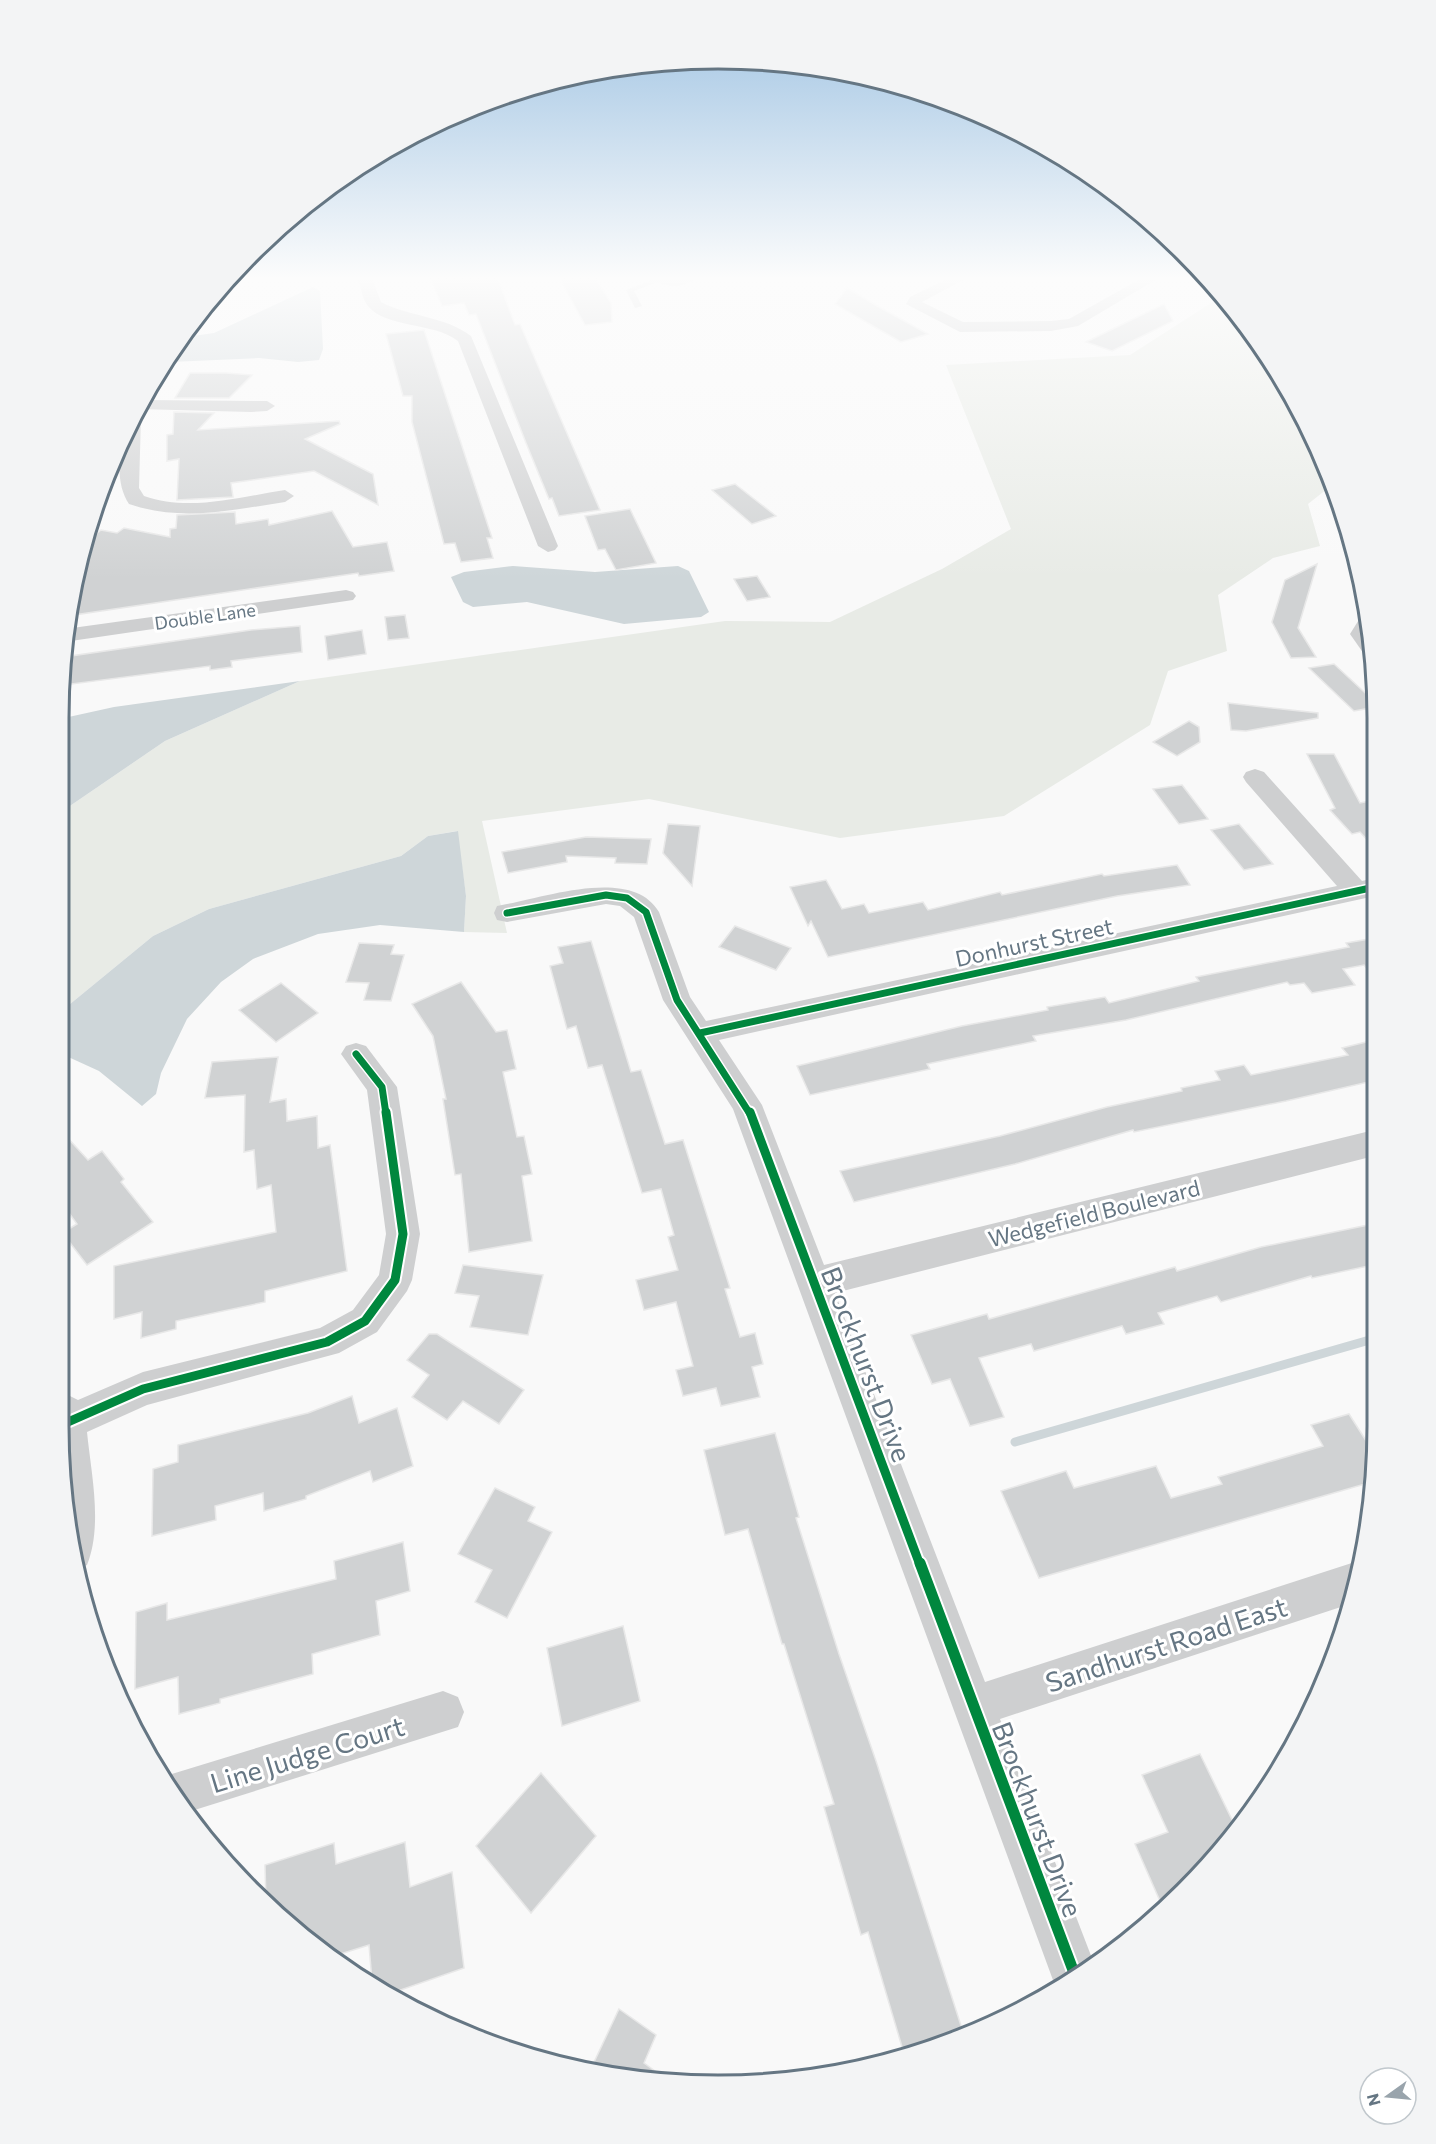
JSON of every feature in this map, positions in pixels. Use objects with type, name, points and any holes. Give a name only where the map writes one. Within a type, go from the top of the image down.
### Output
[{"type":"street","points":[[481,379],[548,546]]},
{"type":"street","points":[[150,405],[194,404],[233,408],[267,406]]},
{"type":"street","points":[[131,441],[130,488],[136,500],[152,507],[172,509],[285,496]]},
{"type":"street","name":"Double Lane","points":[[75,634],[346,596]]},
{"type":"street","points":[[1255,777],[1365,889]]},
{"type":"street","name":"Donhurst Street","points":[[700,1033],[1365,889]]},
{"type":"street","name":"Brockhurst Drive","points":[[507,913],[606,895],[627,898],[646,912],[677,1000],[747,1105],[1073,1970]]},
{"type":"street","points":[[69,1415],[143,1389],[327,1342],[365,1321],[395,1280],[403,1234],[382,1088],[356,1054]]},
{"type":"street","name":"Wedgefield Boulevard","points":[[814,1283],[1367,1145]]},
{"type":"street","points":[[70,1455],[75,1507]]},
{"type":"street","name":"Sandhurst Road East","points":[[973,1707],[1347,1584]]},
{"type":"street","name":"Line Judge Court","points":[[182,1792],[443,1712]]},
{"type":"shaded area","points":[[952,379],[1271,379],[1300,431],[1326,490],[1308,504],[1320,546],[1273,558],[1218,595],[1227,651],[1168,671],[1150,725],[1004,816],[840,838],[649,799],[482,821],[507,933],[464,932],[466,896],[457,831],[428,836],[401,856],[209,909],[153,936],[69,1005],[69,807],[165,741],[300,681],[725,621],[830,622],[942,569],[1011,529]]},
{"type":"shaded area","points":[[513,566],[595,572],[678,566],[689,571],[709,612],[701,617],[624,624],[527,602],[473,607],[463,602],[451,577],[464,572]]},
{"type":"shaded area","points":[[300,681],[165,741],[69,807],[69,717],[114,707]]},
{"type":"shaded area","points":[[458,831],[466,896],[464,932],[380,925],[318,934],[253,959],[221,982],[187,1019],[161,1073],[156,1094],[142,1106],[99,1071],[69,1057],[69,1005],[153,936],[209,909],[401,856],[428,836]]},
{"type":"building","points":[[186,379],[248,379],[229,398],[175,398]]},
{"type":"building","points":[[398,379],[440,379],[492,538],[487,538],[493,558],[461,562],[455,543],[444,544],[412,422],[412,396],[403,396]]},
{"type":"building","points":[[501,379],[544,379],[600,510],[559,516],[552,498],[549,499]]},
{"type":"building","points":[[174,412],[214,413],[198,430],[339,421],[340,424],[305,439],[373,474],[378,505],[314,471],[231,483],[233,497],[177,500],[179,459],[167,461],[167,435],[173,434]]},
{"type":"building","points":[[735,484],[776,516],[752,524],[712,490]]},
{"type":"building","points":[[630,509],[656,563],[616,570],[605,549],[598,550],[585,516]]},
{"type":"building","points":[[332,511],[353,547],[387,542],[394,571],[359,576],[358,573],[78,614],[91,550],[96,534],[101,530],[117,533],[124,528],[170,537],[170,529],[176,528],[177,515],[235,512],[236,524],[268,519],[269,525]]},
{"type":"building","points":[[1317,564],[1298,628],[1316,657],[1291,658],[1272,622],[1285,580]]},
{"type":"building","points":[[757,576],[770,597],[747,601],[734,579]]},
{"type":"building","points":[[405,615],[409,638],[388,640],[385,617]]},
{"type":"building","points":[[300,626],[302,652],[231,661],[232,667],[210,670],[210,666],[70,684],[72,656],[251,630]]},
{"type":"building","points":[[362,630],[366,654],[328,660],[325,636]]},
{"type":"building","points":[[1334,664],[1366,694],[1367,709],[1354,711],[1309,668]]},
{"type":"building","points":[[1228,703],[1318,713],[1318,718],[1246,731],[1231,730]]},
{"type":"building","points":[[1189,721],[1199,727],[1200,742],[1177,756],[1153,742]]},
{"type":"building","points":[[1307,754],[1334,754],[1360,803],[1367,802],[1367,839],[1360,832],[1352,834],[1330,810],[1335,808]]},
{"type":"building","points":[[1182,785],[1208,819],[1179,824],[1153,789]]},
{"type":"building","points":[[668,824],[700,826],[692,886],[663,853]]},
{"type":"building","points":[[1239,824],[1273,864],[1244,870],[1211,830]]},
{"type":"building","points":[[586,837],[651,839],[647,864],[615,863],[616,858],[566,856],[567,862],[508,873],[502,852]]},
{"type":"building","points":[[1177,865],[1190,885],[1117,896],[828,957],[811,921],[808,926],[790,887],[826,880],[842,909],[864,904],[869,913],[923,902],[928,910],[1000,892],[1002,895],[1102,874],[1104,876]]},
{"type":"building","points":[[735,926],[791,948],[776,970],[719,947]]},
{"type":"building","points":[[1367,939],[1367,969],[1364,965],[1343,969],[1355,985],[1312,993],[1304,983],[1290,985],[1287,982],[1126,1020],[1033,1036],[1036,1041],[927,1064],[930,1069],[810,1095],[797,1066],[962,1026],[1048,1010],[1047,1007],[1105,997],[1109,1003],[1199,981],[1196,977],[1349,947],[1346,943]]},
{"type":"building","points":[[591,941],[631,1072],[641,1070],[665,1144],[683,1140],[730,1288],[725,1289],[740,1337],[755,1333],[763,1364],[752,1367],[760,1397],[721,1406],[716,1388],[683,1396],[676,1370],[693,1366],[676,1302],[644,1310],[636,1280],[678,1270],[668,1237],[674,1235],[661,1189],[642,1193],[602,1065],[588,1068],[576,1026],[567,1029],[550,966],[563,963],[558,947]]},
{"type":"building","points":[[359,943],[394,945],[391,954],[404,955],[391,1001],[364,1000],[369,983],[346,982]]},
{"type":"building","points":[[461,982],[496,1032],[507,1030],[516,1069],[503,1072],[517,1137],[524,1136],[532,1174],[522,1176],[532,1241],[469,1252],[461,1174],[455,1175],[443,1099],[446,1099],[433,1036],[412,1004]]},
{"type":"building","points":[[281,983],[318,1013],[276,1042],[239,1010]]},
{"type":"building","points":[[1367,1042],[1367,1082],[1286,1101],[1134,1132],[1133,1130],[1015,1164],[854,1202],[840,1171],[1000,1136],[1107,1107],[1182,1091],[1181,1088],[1220,1080],[1215,1071],[1244,1065],[1251,1075],[1348,1055],[1342,1048]]},
{"type":"building","points":[[278,1057],[270,1102],[286,1099],[287,1121],[317,1116],[318,1148],[330,1145],[347,1271],[265,1291],[265,1302],[176,1321],[176,1329],[141,1338],[142,1312],[114,1319],[114,1266],[276,1232],[271,1185],[257,1189],[254,1150],[244,1152],[245,1095],[205,1098],[212,1062]]},
{"type":"building","points":[[69,1139],[88,1160],[102,1151],[124,1179],[121,1182],[153,1222],[87,1265],[69,1242],[69,1229],[77,1224],[69,1213]]},
{"type":"building","points":[[1367,1225],[1367,1266],[1312,1278],[1311,1276],[1221,1302],[1217,1296],[1158,1313],[1164,1324],[1126,1334],[1122,1326],[1034,1351],[1031,1344],[979,1358],[1004,1417],[970,1426],[950,1379],[932,1384],[911,1335],[987,1314],[989,1319],[1175,1267],[1177,1271],[1261,1247]]},
{"type":"building","points":[[463,1265],[543,1275],[528,1335],[470,1327],[479,1296],[455,1293]]},
{"type":"building","points":[[429,1334],[437,1334],[524,1390],[499,1424],[463,1401],[447,1420],[412,1397],[429,1375],[407,1360]]},
{"type":"building","points":[[352,1396],[359,1423],[397,1408],[413,1466],[373,1482],[370,1471],[306,1496],[306,1499],[264,1511],[263,1493],[215,1506],[216,1520],[152,1536],[153,1469],[178,1462],[178,1445],[308,1413]]},
{"type":"building","points":[[1349,1414],[1367,1442],[1364,1484],[1039,1578],[1001,1491],[1066,1471],[1074,1488],[1156,1466],[1171,1498],[1222,1484],[1218,1477],[1323,1446],[1311,1425]]},
{"type":"building","points":[[775,1433],[799,1517],[796,1518],[962,2028],[902,2048],[868,1932],[861,1935],[824,1807],[834,1804],[784,1644],[782,1644],[748,1529],[725,1535],[704,1450]]},
{"type":"building","points":[[495,1488],[535,1507],[528,1521],[552,1532],[507,1618],[475,1602],[492,1570],[458,1554]]},
{"type":"building","points":[[403,1542],[410,1591],[376,1601],[380,1635],[312,1654],[313,1674],[220,1699],[220,1703],[179,1714],[178,1677],[135,1689],[136,1612],[167,1603],[167,1620],[336,1579],[334,1561]]},
{"type":"building","points":[[623,1626],[640,1701],[562,1726],[547,1648]]},
{"type":"building","points":[[1200,1754],[1233,1821],[1206,1854],[1160,1901],[1135,1844],[1168,1832],[1142,1775]]},
{"type":"building","points":[[541,1773],[596,1836],[531,1913],[476,1846]]},
{"type":"building","points":[[405,1842],[410,1887],[452,1872],[464,1968],[398,1991],[371,1975],[369,1945],[341,1954],[290,1914],[266,1891],[265,1865],[334,1843],[336,1864]]},
{"type":"building","points":[[619,2009],[656,2035],[644,2063],[656,2072],[594,2063]]},
{"type":"waterway","points":[[1015,1442],[1367,1341]]},
{"type":"cycle path","points":[[700,1033],[1367,889]]},
{"type":"cycle path","points":[[507,913],[606,895],[627,898],[646,912],[677,1000],[747,1105],[1073,1970]]},
{"type":"cycle path","points":[[69,1422],[143,1389],[327,1342],[365,1321],[395,1280],[403,1234],[382,1087],[356,1054]]}]
